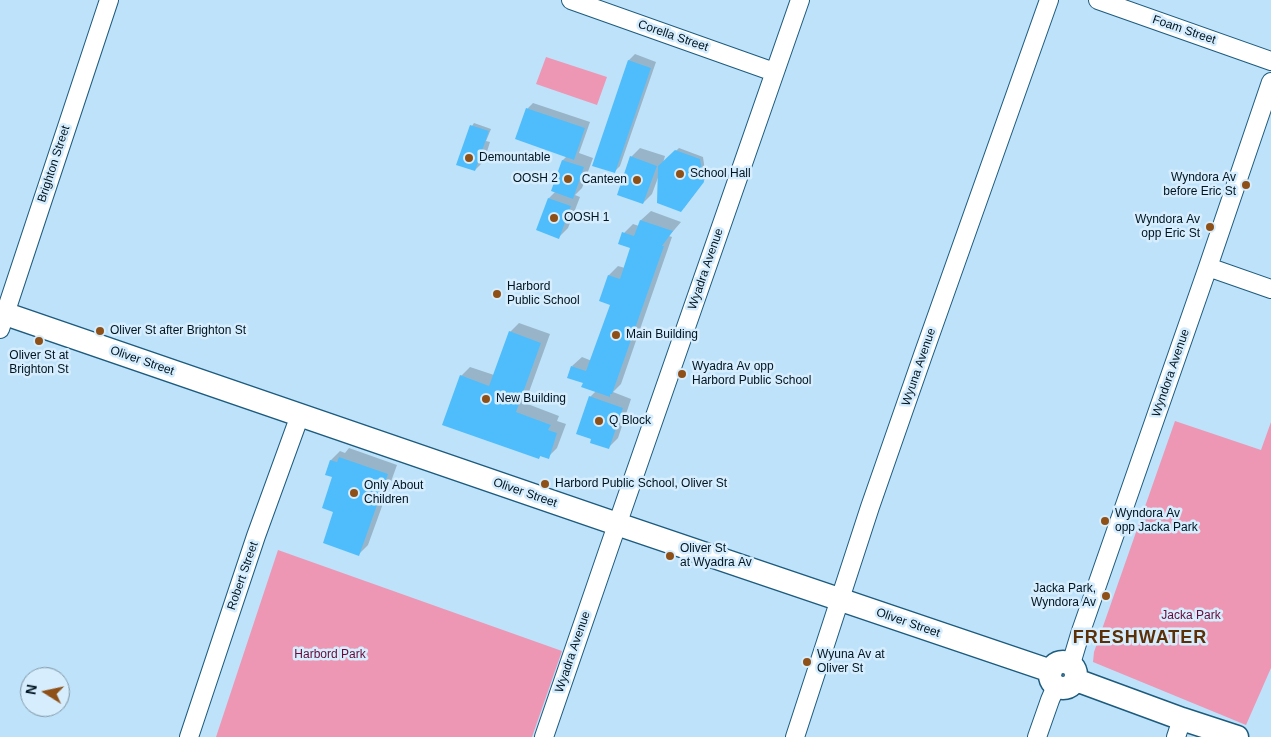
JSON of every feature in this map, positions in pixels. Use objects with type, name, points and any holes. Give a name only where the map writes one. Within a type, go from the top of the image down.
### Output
[{"type":"main road","name":"Oliver Street","points":[[2,318],[300,415],[1063,676],[1179,728],[1237,737]]},
{"type":"street","name":"Brighton Street","points":[[2,318],[109,0]]},
{"type":"street","name":"Corella Street","points":[[571,0],[774,72]]},
{"type":"street","name":"Wyadra Avenue","points":[[544,737],[800,0]]},
{"type":"street","name":"Wyuna Avenue","points":[[795,737],[920,364],[1049,0]]},
{"type":"street","name":"Foam Street","points":[[1098,0],[1271,61]]},
{"type":"street","name":"Wyndora Avenue","points":[[1037,737],[1050,700],[1063,676],[1083,624],[1271,82]]},
{"type":"street","points":[[1208,267],[1271,289]]},
{"type":"street","name":"Robert Street","points":[[189,737],[256,536],[300,415]]},
{"type":"green space","points":[[546,57],[607,77],[597,105],[536,84]]},
{"type":"green space","name":"Jacka Park","points":[[1175,421],[1261,450],[1271,422],[1271,668],[1246,725],[1093,662],[1094,652]]},
{"type":"green space","name":"Harbord Park","points":[[278,550],[562,651],[532,737],[216,737]]},
{"type":"building","points":[[628,60],[651,68],[615,173],[592,166]]},
{"type":"building","points":[[526,108],[585,128],[574,160],[515,139]]},
{"type":"building","points":[[470,125],[489,131],[475,171],[456,165]]},
{"type":"building","name":"School Hall","points":[[675,150],[700,159],[704,182],[681,212],[657,203],[658,166]]},
{"type":"building","name":"Canteen","points":[[630,156],[657,166],[643,204],[617,195]]},
{"type":"building","name":"OOSH 2","points":[[562,160],[584,167],[573,199],[551,191]]},
{"type":"building","name":"OOSH 1","points":[[548,198],[571,206],[559,239],[536,230]]},
{"type":"building","name":"Main Building","points":[[640,220],[673,231],[662,246],[664,246],[610,397],[581,387],[583,383],[567,378],[571,366],[586,371],[610,305],[599,301],[608,275],[620,279],[630,248],[618,244],[622,232],[634,236]]},
{"type":"building","name":"New Building","points":[[509,331],[541,343],[516,412],[551,425],[548,430],[557,433],[549,459],[540,456],[539,459],[442,425],[460,375],[489,386]]},
{"type":"building","name":"Q Block","points":[[589,396],[623,408],[609,449],[590,443],[591,439],[576,434]]},
{"type":"building","name":"Only About Children","points":[[339,457],[388,474],[359,556],[323,543],[333,512],[322,508],[332,477],[325,475],[330,460],[337,462]]},
{"type":"place","name":"Demountable","points":[[469,158]]},
{"type":"place","name":"School Hall","points":[[680,174]]},
{"type":"place","name":"OOSH 2","points":[[568,179]]},
{"type":"place","name":"Canteen","points":[[637,180]]},
{"type":"place","name":"Wyndora Av before Eric St","points":[[1246,185]]},
{"type":"place","name":"OOSH 1","points":[[554,218]]},
{"type":"place","name":"Wyndora Av opp Eric St","points":[[1210,227]]},
{"type":"place","name":"Harbord Public School","points":[[497,294]]},
{"type":"place","name":"Oliver St after Brighton St","points":[[100,331]]},
{"type":"place","name":"Main Building","points":[[616,335]]},
{"type":"place","name":"Oliver St at Brighton St","points":[[39,341]]},
{"type":"place","name":"Wyadra Av opp Harbord Public School","points":[[682,374]]},
{"type":"place","name":"New Building","points":[[486,399]]},
{"type":"place","name":"Q Block","points":[[599,421]]},
{"type":"place","name":"Harbord Public School, Oliver St","points":[[545,484]]},
{"type":"place","name":"Only About Children","points":[[354,493]]},
{"type":"place","name":"Wyndora Av opp Jacka Park","points":[[1105,521]]},
{"type":"place","name":"Oliver St at Wyadra Av","points":[[670,556]]},
{"type":"place","name":"Jacka Park, Wyndora Av","points":[[1106,596]]},
{"type":"place","name":"Wyuna Av at Oliver St","points":[[807,662]]},
{"type":"district","name":"FRESHWATER","points":[[1140,638]]}]
